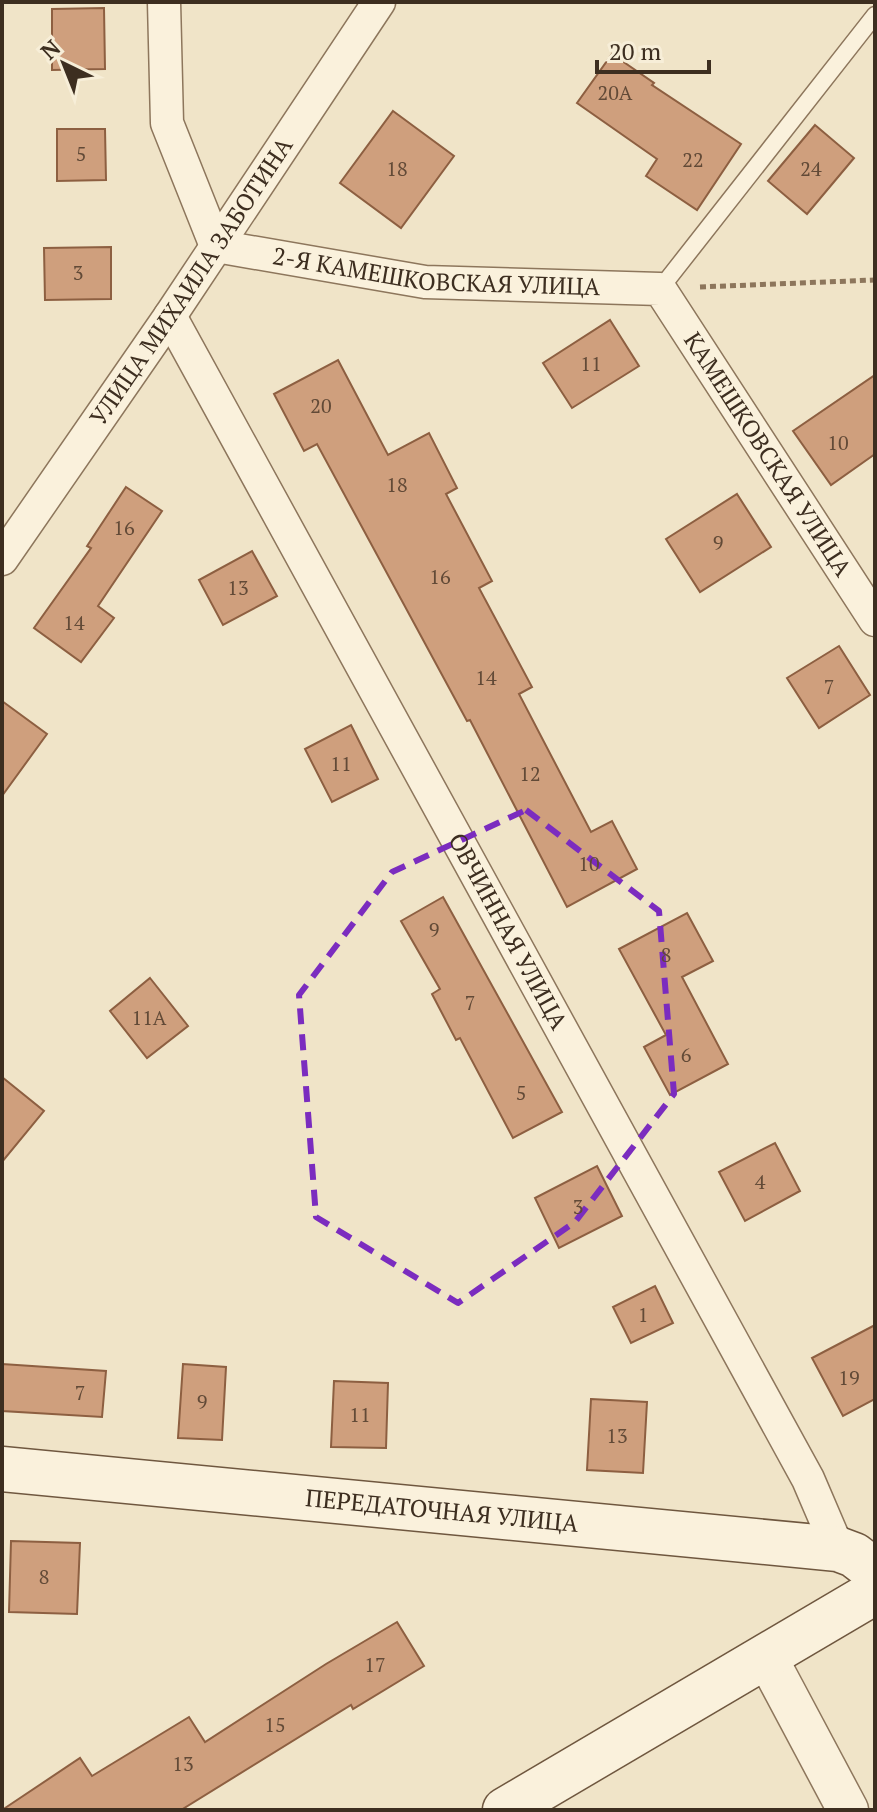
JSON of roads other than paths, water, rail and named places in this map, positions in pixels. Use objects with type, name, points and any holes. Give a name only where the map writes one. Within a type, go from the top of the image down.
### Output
[{"type":"main road","name":"ПЕРЕДАТОЧНАЯ УЛИЦА","points":[[2,1469],[838,1549],[854,1555],[875,1571]]},
{"type":"main road","points":[[505,1810],[875,1592]]},
{"type":"street","points":[[164,2],[167,123],[216,246]]},
{"type":"street","name":"УЛИЦА МИХАИЛА ЗАБОТИНА","points":[[2,559],[170,316],[379,2]]},
{"type":"street","name":"2-Я КАМЕШКОВСКАЯ УЛИЦА","points":[[216,246],[425,282],[660,289]]},
{"type":"street","name":"КАМЕШКОВСКАЯ УЛИЦА","points":[[660,289],[875,620]]},
{"type":"street","name":"ОВЧИННАЯ УЛИЦА","points":[[170,316],[808,1479],[838,1549]]},
{"type":"street","points":[[766,1656],[848,1810]]},
{"type":"lane","points":[[660,289],[875,15]]}]
